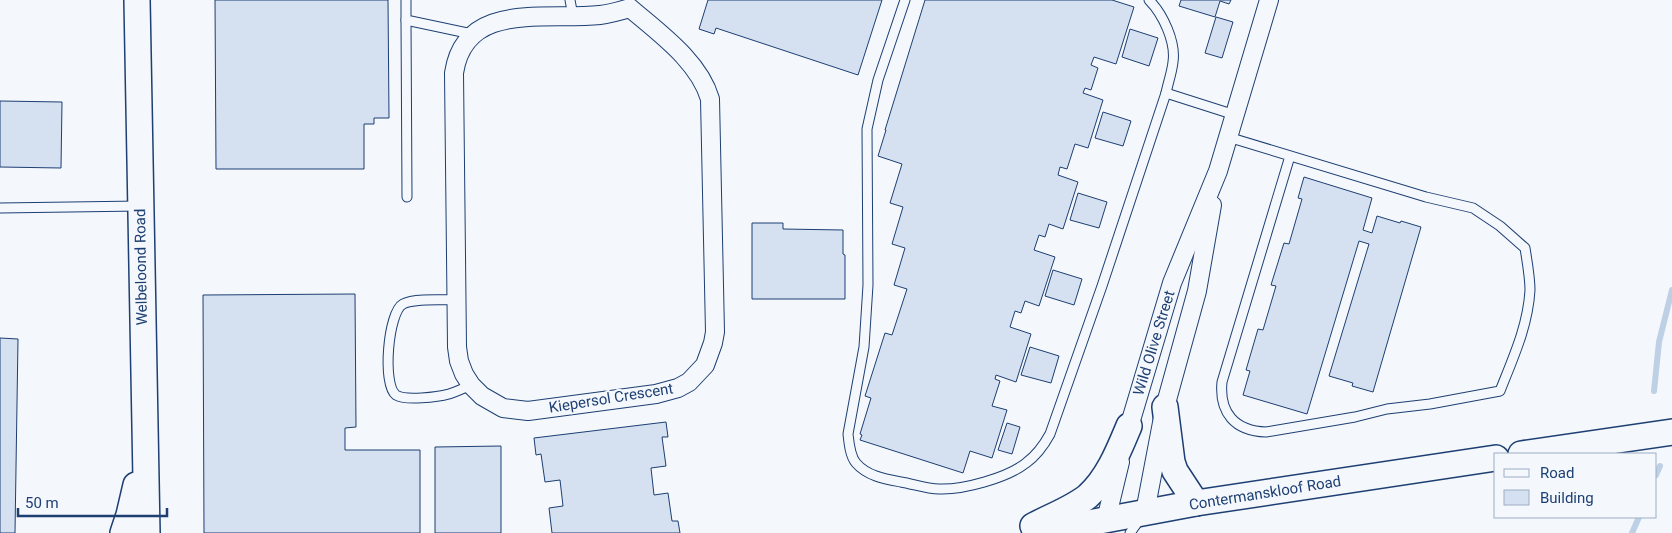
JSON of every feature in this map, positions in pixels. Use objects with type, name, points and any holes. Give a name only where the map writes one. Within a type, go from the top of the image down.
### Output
[{"type":"street","name":"Welbeloond Road","points":[[137,0],[147,533]]},
{"type":"street","name":"Wild Olive Street","points":[[1106,523],[1131,420],[1172,284],[1218,171],[1269,0]]},
{"type":"street","name":"Kiepersol Crescent","points":[[633,4],[695,69],[707,87],[710,100],[715,332],[710,355],[698,374],[689,382],[667,392],[528,411],[510,410],[492,403],[470,385],[459,361],[457,347],[454,73],[459,52],[472,34],[492,21],[572,8],[601,15],[633,4]]},
{"type":"street","name":"Wild Olive Street","points":[[1144,512],[1163,415],[1197,291],[1218,171]]},
{"type":"street","points":[[1020,533],[1080,502],[1089,495],[1105,475],[1131,420],[1163,415],[1175,470],[1196,503]]},
{"type":"street","points":[[1527,453],[1672,432]]},
{"type":"street","points":[[123,533],[144,450]]},
{"type":"street","name":"Contermanskloof Road","points":[[1035,533],[1106,523],[1144,512],[1196,503],[1494,458]]},
{"type":"lane","points":[[406,0],[407,197]]},
{"type":"lane","points":[[905,0],[878,80],[867,129],[868,285],[864,347],[848,434],[854,462],[861,468],[887,480],[938,489],[953,488],[1007,474],[1026,464],[1040,451],[1050,434],[1166,93],[1174,60],[1168,28],[1155,6],[1149,0]]},
{"type":"lane","points":[[406,20],[472,34]]},
{"type":"lane","points":[[1166,93],[1235,115]]},
{"type":"lane","points":[[1228,137],[1426,197],[1473,208],[1500,226],[1525,248],[1530,290],[1519,346],[1500,391],[1430,404],[1387,409],[1355,417],[1266,432],[1255,432],[1246,429],[1230,418],[1222,401],[1222,382],[1290,156]]},
{"type":"lane","points":[[0,208],[140,206]]},
{"type":"lane","points":[[457,300],[414,301],[404,304],[399,308],[391,330],[388,365],[389,384],[392,392],[403,398],[450,394],[470,385]]},
{"type":"lane","points":[[1130,533],[1144,512]]},
{"type":"building","points":[[215,0],[388,0],[389,118],[374,118],[374,124],[364,124],[364,169],[216,169]]},
{"type":"building","points":[[708,0],[882,0],[858,75],[716,28],[714,34],[699,29]]},
{"type":"building","points":[[925,0],[1112,0],[1134,7],[1116,64],[1094,57],[1091,65],[1098,68],[1091,90],[1085,88],[1083,93],[1103,100],[1088,148],[1075,144],[1067,169],[1060,167],[1058,175],[1078,182],[1063,229],[1049,224],[1045,237],[1039,235],[1034,250],[1055,257],[1039,306],[1025,301],[1021,313],[1015,311],[1010,327],[1031,334],[1016,382],[996,375],[995,379],[1000,381],[992,406],[1007,410],[992,458],[970,451],[963,473],[860,440],[862,435],[860,434],[871,398],[865,396],[885,333],[892,335],[907,289],[894,285],[905,248],[892,244],[903,207],[890,203],[902,164],[878,156]]},
{"type":"building","points":[[1181,0],[1231,0],[1229,4],[1220,1],[1215,17],[1179,6]]},
{"type":"building","points":[[1216,17],[1233,22],[1222,58],[1205,53]]},
{"type":"building","points":[[1130,29],[1158,38],[1149,66],[1122,57]]},
{"type":"building","points":[[0,101],[62,102],[61,168],[0,167]]},
{"type":"building","points":[[1103,112],[1131,121],[1123,146],[1095,138]]},
{"type":"building","points":[[1304,177],[1372,198],[1363,230],[1372,233],[1377,216],[1421,227],[1373,392],[1352,386],[1353,383],[1329,376],[1369,244],[1359,241],[1307,414],[1243,395],[1250,371],[1246,370],[1258,329],[1263,330],[1276,286],[1271,285],[1284,243],[1289,244],[1302,199],[1298,198]]},
{"type":"building","points":[[1078,193],[1107,202],[1099,228],[1070,220]]},
{"type":"building","points":[[752,223],[783,223],[783,229],[843,230],[845,299],[752,299]]},
{"type":"building","points":[[1053,270],[1082,279],[1074,305],[1045,296]]},
{"type":"building","points":[[355,294],[356,427],[345,428],[345,450],[420,450],[420,533],[204,533],[203,295]]},
{"type":"building","points":[[0,338],[18,339],[15,533],[0,533]]},
{"type":"building","points":[[1030,347],[1059,356],[1051,383],[1021,375]]},
{"type":"building","points":[[666,422],[668,437],[662,437],[666,466],[651,468],[654,495],[668,493],[672,521],[678,521],[680,533],[552,533],[549,508],[563,506],[560,480],[545,482],[541,454],[536,455],[534,438]]},
{"type":"building","points":[[1007,423],[1020,427],[1012,454],[998,450]]},
{"type":"building","points":[[501,446],[501,533],[435,533],[435,447]]},
{"type":"waterway","points":[[1654,391],[1659,342],[1672,290]]},
{"type":"waterway","points":[[1657,473],[1660,466]]},
{"type":"waterway","points":[[1632,533],[1639,518]]}]
